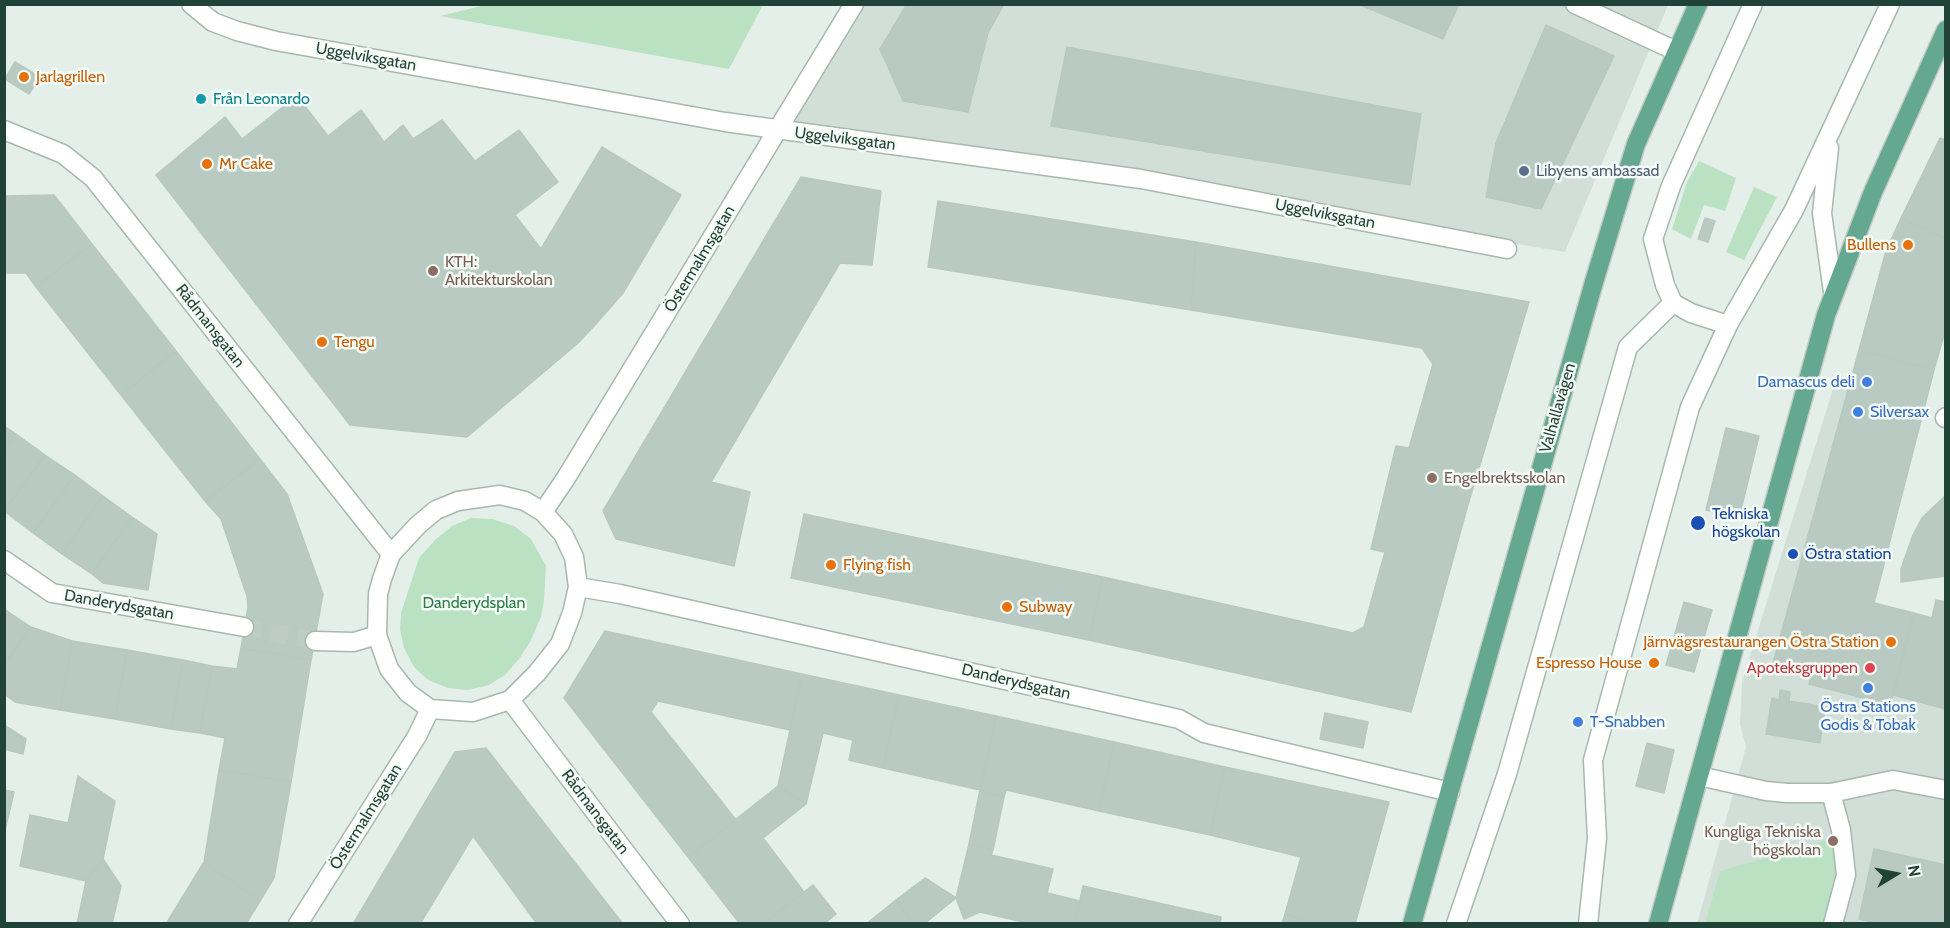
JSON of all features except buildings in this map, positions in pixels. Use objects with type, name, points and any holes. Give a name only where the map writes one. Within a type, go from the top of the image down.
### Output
[{"type":"main road","name":"Valhallavägen","points":[[1412,924],[1607,237],[1636,144],[1698,4]]},
{"type":"main road","points":[[1658,924],[1833,292],[1873,192],[1946,30]]},
{"type":"street","name":"Uggelviksgatan","points":[[191,4],[213,22],[276,41],[778,131],[832,136],[1141,179],[1507,249]]},
{"type":"street","name":"Östermalmsgatan","points":[[543,512],[854,4]]},
{"type":"street","points":[[1575,4],[1676,51]]},
{"type":"street","points":[[1728,326],[1691,313],[1673,303],[1665,285],[1653,239],[1671,186],[1753,4]]},
{"type":"street","points":[[1588,924],[1597,838],[1593,760],[1690,406],[1728,326],[1794,210],[1890,4]]},
{"type":"street","name":"Rådmansgatan","points":[[4,130],[63,154],[93,178],[391,554]]},
{"type":"street","points":[[1831,130],[1822,213],[1833,292]]},
{"type":"street","points":[[1456,924],[1506,774],[1628,347],[1673,303]]},
{"type":"street","points":[[500,495],[525,501],[543,512],[563,534],[574,557],[578,587],[572,613],[560,644],[537,673],[510,700],[473,712],[430,709],[408,693],[389,669],[377,635],[378,594],[391,554],[418,525],[436,510],[458,501],[479,496],[500,495]]},
{"type":"street","name":"Danderydsgatan","points":[[4,560],[51,593],[244,627]]},
{"type":"street","name":"Danderydsgatan","points":[[578,587],[620,594],[1179,719],[1204,733],[1450,792]]},
{"type":"street","points":[[315,640],[354,642],[377,635]]},
{"type":"street","name":"Rådmansgatan","points":[[510,700],[680,924]]},
{"type":"street","name":"Östermalmsgatan","points":[[298,924],[417,736],[430,709]]},
{"type":"street","points":[[1699,776],[1788,793],[1831,793],[1893,780],[1946,790]]},
{"type":"street","points":[[1831,793],[1841,830],[1846,875],[1833,924]]},
{"type":"shaded area","points":[[856,5],[1668,5],[1565,252],[1140,182],[778,134]]},
{"type":"shaded area","points":[[1836,379],[1924,409],[1874,603],[1931,618],[1936,600],[1945,602],[1945,923],[1697,924],[1746,747],[1740,724],[1742,682]]},
{"type":"green space","points":[[485,5],[763,5],[729,69],[440,16]]},
{"type":"green space","points":[[1699,161],[1736,178],[1725,211],[1704,205],[1691,239],[1672,229],[1687,182]]},
{"type":"green space","points":[[1754,187],[1777,197],[1744,260],[1726,252]]},
{"type":"green space","name":"Danderydsplan","points":[[471,518],[492,519],[514,526],[531,539],[546,566],[541,617],[530,642],[505,675],[489,685],[468,690],[448,688],[428,680],[414,667],[404,648],[400,630],[401,613],[419,558],[452,526]]},
{"type":"green space","points":[[1827,840],[1841,866],[1824,923],[1705,924],[1720,871]]},
{"type":"tunnel","points":[[244,627],[315,641]]},
{"type":"place","name":"Jarlagrillen","points":[[24,77]]},
{"type":"place","name":"Från Leonardo","points":[[201,99]]},
{"type":"place","name":"Mr Cake","points":[[207,164]]},
{"type":"place","name":"Libyens ambassad","points":[[1524,171]]},
{"type":"place","name":"Bullens","points":[[1908,245]]},
{"type":"place","name":"KTH: Arkitekturskolan","points":[[433,271]]},
{"type":"place","name":"Tengu","points":[[322,342]]},
{"type":"place","name":"Damascus deli","points":[[1867,382]]},
{"type":"place","name":"Silversax","points":[[1858,412]]},
{"type":"place","name":"Engelbrektsskolan","points":[[1432,478]]},
{"type":"place","name":"Tekniska högskolan","points":[[1698,523]]},
{"type":"place","name":"Östra station","points":[[1793,554]]},
{"type":"place","name":"Flying fish","points":[[831,565]]},
{"type":"place","name":"Subway","points":[[1007,607]]},
{"type":"place","name":"Järnvägsrestaurangen Östra Station","points":[[1891,642]]},
{"type":"place","name":"Espresso House","points":[[1654,663]]},
{"type":"place","name":"Apoteksgruppen","points":[[1870,668]]},
{"type":"place","name":"Östra Stations Godis & Tobak","points":[[1868,688]]},
{"type":"place","name":"T-Snabben","points":[[1578,722]]},
{"type":"place","name":"Kungliga Tekniska högskolan","points":[[1833,841]]}]
